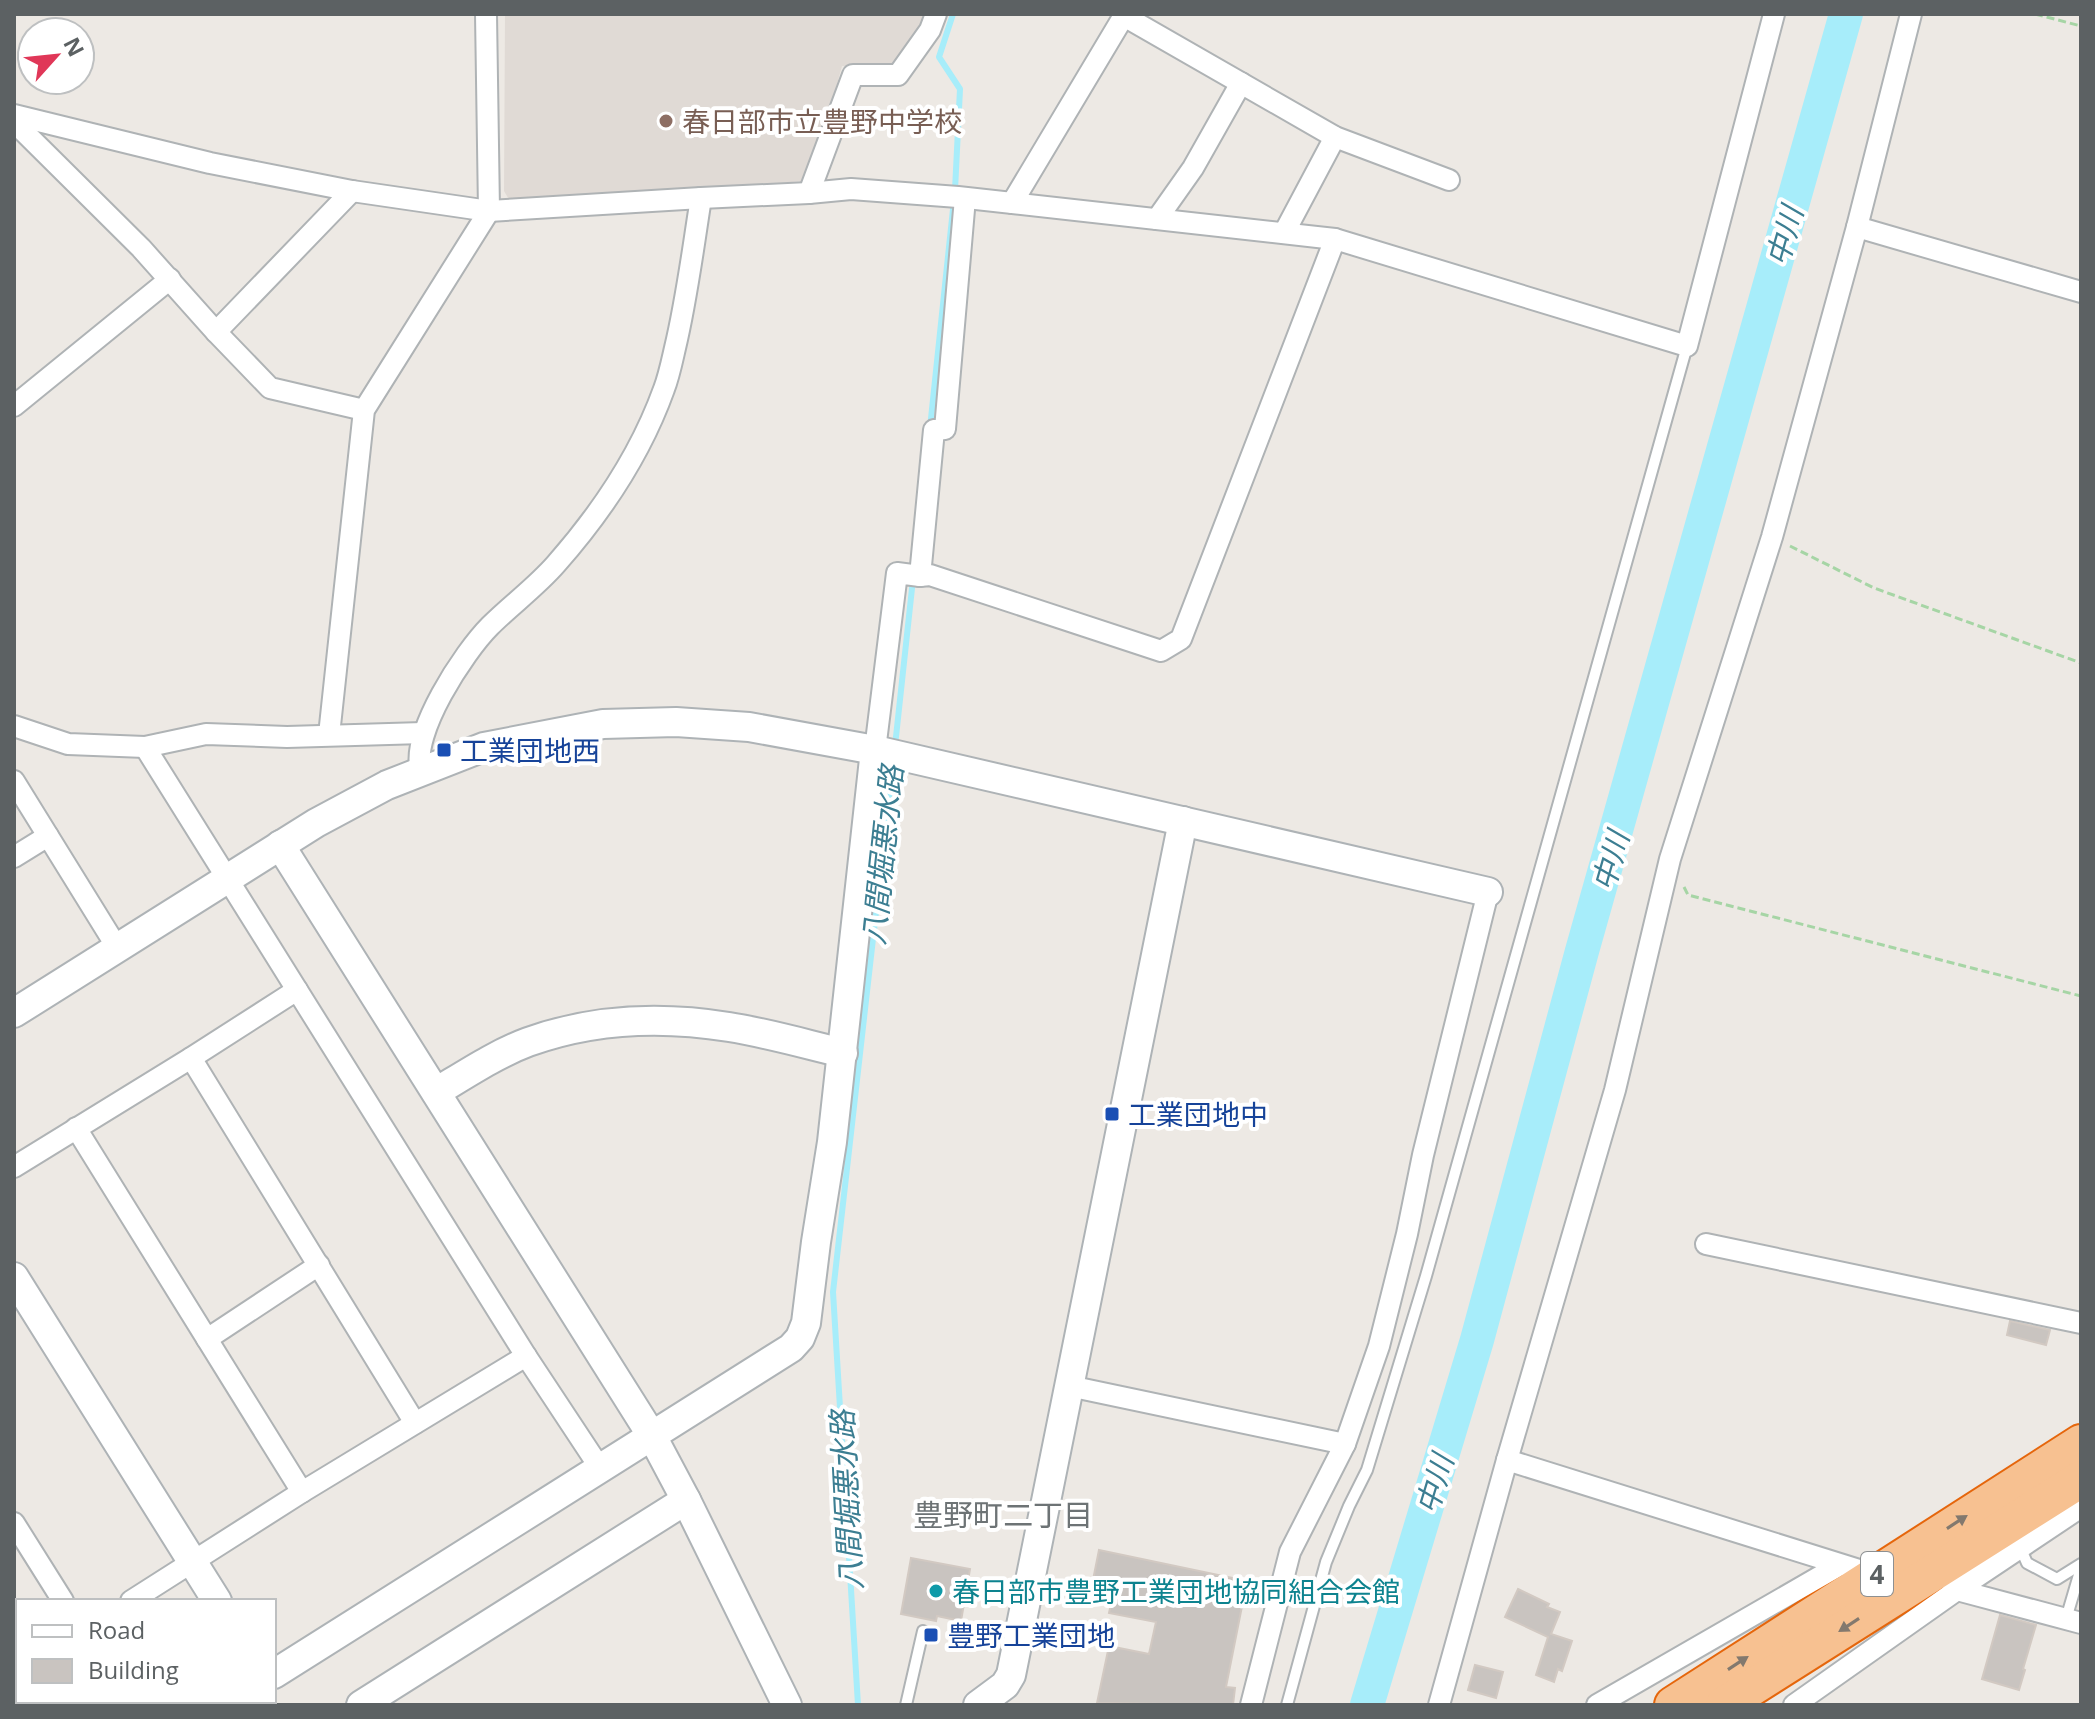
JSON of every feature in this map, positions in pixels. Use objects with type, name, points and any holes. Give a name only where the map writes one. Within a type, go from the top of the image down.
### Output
[{"type":"highway","name":"4","points":[[1673,1705],[2081,1443]]},
{"type":"highway","name":"4","points":[[1724,1705],[1949,1578],[2081,1479]]},
{"type":"street","points":[[329,735],[364,410],[489,211],[486,14]]},
{"type":"street","points":[[809,193],[853,75],[898,75],[930,30],[936,14]]},
{"type":"street","points":[[14,115],[210,163],[352,191],[489,211],[851,189],[955,197],[1335,239],[1687,346],[1774,14]]},
{"type":"street","points":[[1439,1705],[1615,1090],[1670,859],[1772,537],[1857,227],[1911,14]]},
{"type":"street","points":[[1012,203],[1125,15],[1335,137],[1449,180]]},
{"type":"street","points":[[1157,219],[1193,168],[1241,83]]},
{"type":"street","points":[[14,122],[141,248],[270,388],[364,410]]},
{"type":"street","points":[[1284,233],[1335,137]]},
{"type":"street","points":[[216,332],[352,191]]},
{"type":"street","points":[[913,575],[934,430],[945,429],[955,197]]},
{"type":"street","points":[[421,770],[418,762],[423,733],[448,682],[487,629],[555,565],[591,520],[635,454],[665,387],[683,313],[701,198]]},
{"type":"street","points":[[1857,227],[2081,292]]},
{"type":"street","points":[[276,1673],[791,1348],[800,1338],[806,1323],[887,753],[897,573],[930,575],[1161,651],[1181,639],[1335,239]]},
{"type":"street","points":[[14,406],[170,279]]},
{"type":"street","points":[[14,1013],[353,802],[421,770],[484,747],[603,724],[676,722],[749,727],[887,753],[1488,892],[1379,1346],[1345,1444],[1290,1552],[1251,1705]]},
{"type":"street","points":[[14,726],[68,744],[145,747],[206,734],[287,737],[423,733]]},
{"type":"street","points":[[145,747],[526,1356],[600,1468]]},
{"type":"street","points":[[14,781],[118,949]]},
{"type":"street","points":[[978,1705],[1005,1685],[1011,1675],[1183,821]]},
{"type":"street","points":[[14,857],[48,836]]},
{"type":"street","points":[[280,845],[652,1436],[787,1705]]},
{"type":"street","points":[[14,1167],[297,990]]},
{"type":"street","points":[[436,1092],[484,1063],[526,1043],[563,1031],[642,1020],[731,1027],[843,1053]]},
{"type":"street","points":[[191,1058],[415,1423]]},
{"type":"street","points":[[76,1128],[302,1492]]},
{"type":"street","points":[[1706,1244],[2081,1323]]},
{"type":"street","points":[[207,1339],[319,1265]]},
{"type":"street","points":[[14,1277],[216,1599]]},
{"type":"street","points":[[134,1599],[302,1492],[526,1356]]},
{"type":"street","points":[[1069,1386],[1345,1444]]},
{"type":"street","points":[[1507,1460],[1875,1575]]},
{"type":"street","points":[[361,1705],[686,1500]]},
{"type":"street","points":[[1794,1705],[1949,1578],[2020,1547],[2081,1507]]},
{"type":"street","points":[[14,1523],[62,1599]]},
{"type":"street","points":[[1597,1705],[1840,1565]]},
{"type":"street","points":[[1949,1578],[2074,1621]]},
{"type":"lane","points":[[1287,1705],[1326,1562],[1367,1470],[1422,1291],[1687,346]]},
{"type":"lane","points":[[2020,1547],[2027,1563],[2057,1579],[2081,1566]]},
{"type":"lane","points":[[2074,1621],[2081,1566]]},
{"type":"lane","points":[[906,1705],[923,1631]]},
{"type":"path","points":[[2035,14],[2081,26]]},
{"type":"path","points":[[1772,537],[1874,588],[2081,663]]},
{"type":"path","points":[[1670,859],[1688,895],[2081,996]]},
{"type":"shaded area","name":"春日部市立豊野中学校","points":[[505,14],[929,14],[903,58],[881,69],[842,66],[813,172],[805,181],[511,203],[504,191]]},
{"type":"building","points":[[2010,1321],[2050,1330],[2046,1345],[2007,1335]]},
{"type":"building","points":[[1099,1550],[1247,1581],[1226,1687],[1235,1688],[1233,1705],[1097,1703],[1109,1646],[1149,1654],[1156,1622],[1109,1613],[1113,1595],[1091,1590]]},
{"type":"building","name":"春日部市豊野工業団地協同組合会館","points":[[911,1558],[970,1569],[961,1621],[937,1616],[936,1621],[901,1614]]},
{"type":"building","points":[[1518,1589],[1560,1612],[1551,1634],[1572,1641],[1562,1671],[1558,1669],[1554,1682],[1536,1675],[1548,1637],[1505,1617]]},
{"type":"building","points":[[2000,1615],[2036,1625],[2019,1690],[1982,1679]]},
{"type":"building","points":[[1475,1665],[1503,1672],[1496,1698],[1468,1690]]},
{"type":"waterway","name":"八間堀悪水路","points":[[930,428],[955,190],[960,89],[939,57],[953,14]]},
{"type":"waterway","name":"中川","points":[[1367,1705],[1477,1340],[1582,951],[1846,14]]},
{"type":"waterway","name":"八間堀悪水路","points":[[895,746],[913,579]]},
{"type":"waterway","name":"八間堀悪水路","points":[[858,1705],[833,1292],[893,762]]},
{"type":"place","name":"春日部市立豊野中学校","points":[[666,121]]},
{"type":"place","name":"工業団地西","points":[[444,750]]},
{"type":"place","name":"工業団地中","points":[[1112,1114]]},
{"type":"place","name":"春日部市豊野工業団地協同組合会館","points":[[936,1591]]},
{"type":"place","name":"豊野工業団地","points":[[931,1635]]},
{"type":"district","name":"豊野町二丁目","points":[[1003,1514]]}]
